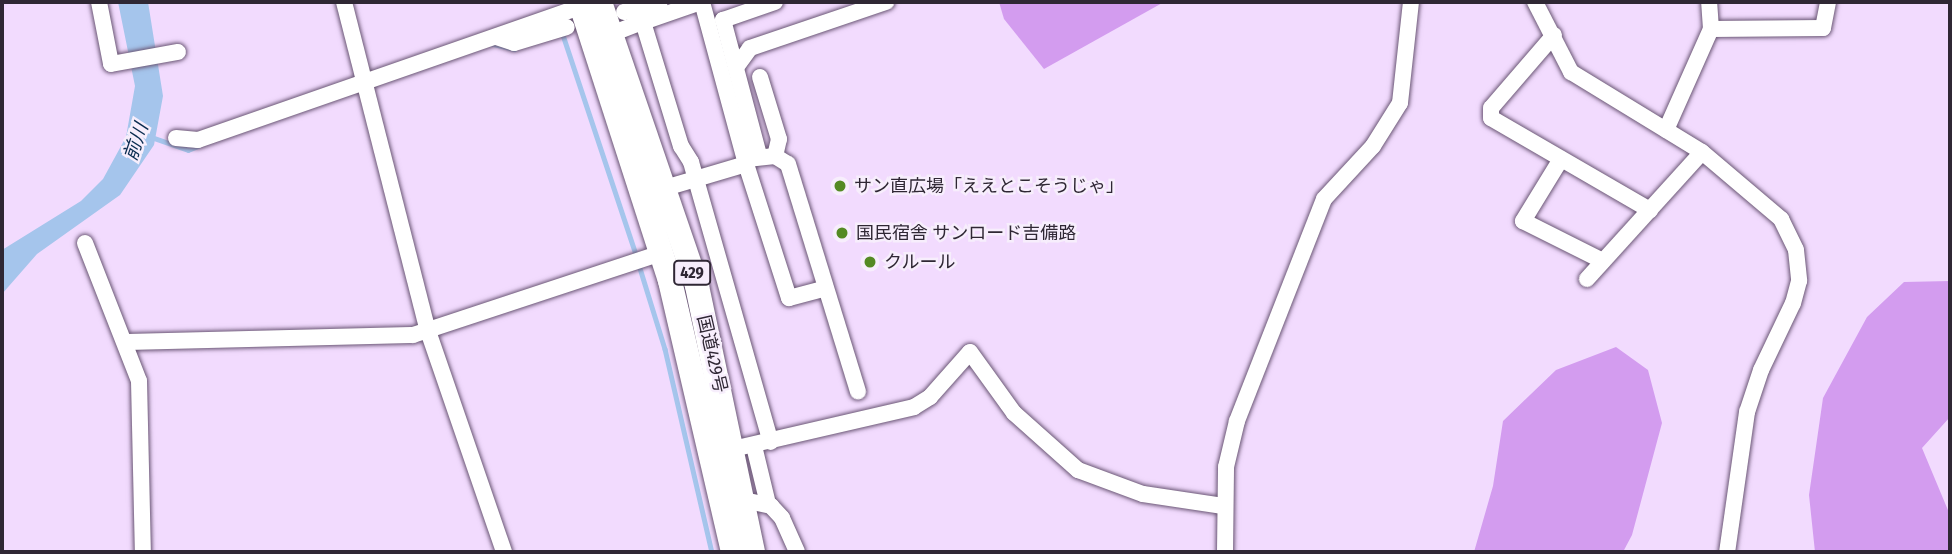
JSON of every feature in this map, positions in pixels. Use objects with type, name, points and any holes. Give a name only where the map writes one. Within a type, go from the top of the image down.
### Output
[{"type":"highway","name":"国道429号","points":[[589,3],[611,34],[653,192],[646,258],[733,449]]},
{"type":"highway","name":"国道429号","points":[[589,3],[653,192],[697,286],[753,552]]},
{"type":"highway","name":"国道429号","points":[[733,552],[744,500]]},
{"type":"street","points":[[99,2],[113,64],[175,52]]},
{"type":"street","points":[[344,2],[368,85],[428,331],[504,552]]},
{"type":"street","points":[[624,12],[674,2]]},
{"type":"street","points":[[611,34],[702,2],[757,159]]},
{"type":"street","points":[[775,2],[723,20],[737,66],[789,298],[826,288]]},
{"type":"street","points":[[737,66],[750,48],[886,2]]},
{"type":"street","points":[[1225,552],[1223,506],[1226,467],[1237,421],[1324,199],[1373,146],[1400,103],[1411,2]]},
{"type":"street","points":[[1535,2],[1571,72],[1702,152],[1781,219],[1796,250],[1799,281],[1747,412],[1727,552]]},
{"type":"street","points":[[1667,130],[1711,29],[1709,2]]},
{"type":"street","points":[[1711,29],[1824,28],[1828,2]]},
{"type":"street","points":[[176,138],[198,140],[368,85],[589,3]]},
{"type":"street","points":[[643,22],[695,179],[771,442]]},
{"type":"street","points":[[496,37],[514,43],[567,27]]},
{"type":"street","points":[[1553,35],[1491,108],[1491,118],[1650,210]]},
{"type":"street","points":[[653,192],[757,159],[779,139],[760,77]]},
{"type":"street","points":[[1587,279],[1702,152]]},
{"type":"street","points":[[757,159],[788,164],[858,391]]},
{"type":"street","points":[[1561,159],[1523,221],[1603,261]]},
{"type":"street","points":[[85,243],[139,381],[143,552]]},
{"type":"street","points":[[125,342],[428,331],[646,258]]},
{"type":"street","points":[[733,449],[914,407],[930,397],[970,352],[1014,413],[1078,470],[1143,494],[1223,506]]},
{"type":"street","points":[[744,500],[782,518],[797,552]]},
{"type":"shaded area","points":[[999,2],[1164,2],[1044,69],[1004,19]]},
{"type":"shaded area","points":[[1950,281],[1950,417],[1922,448],[1950,515],[1950,552],[1815,552],[1809,495],[1823,398],[1867,317],[1904,282]]},
{"type":"shaded area","points":[[1616,347],[1648,370],[1662,423],[1632,535],[1623,552],[1474,552],[1493,486],[1503,421],[1556,370]]},
{"type":"water","name":"前川","points":[[118,2],[148,2],[163,96],[154,145],[120,195],[37,254],[2,294],[2,250],[81,201],[103,179],[126,137],[135,86]]},
{"type":"waterway","points":[[563,35],[637,257]]},
{"type":"waterway","points":[[490,43],[514,49]]},
{"type":"waterway","name":"前川","points":[[151,137],[188,150],[198,146]]},
{"type":"waterway","points":[[639,265],[665,349],[712,552]]},
{"type":"place","name":"サン直広場「ええとこそうじゃ」","points":[[840,186]]},
{"type":"place","name":"国民宿舎 サンロード吉備路","points":[[842,233]]},
{"type":"place","name":"クルール","points":[[870,262]]}]
